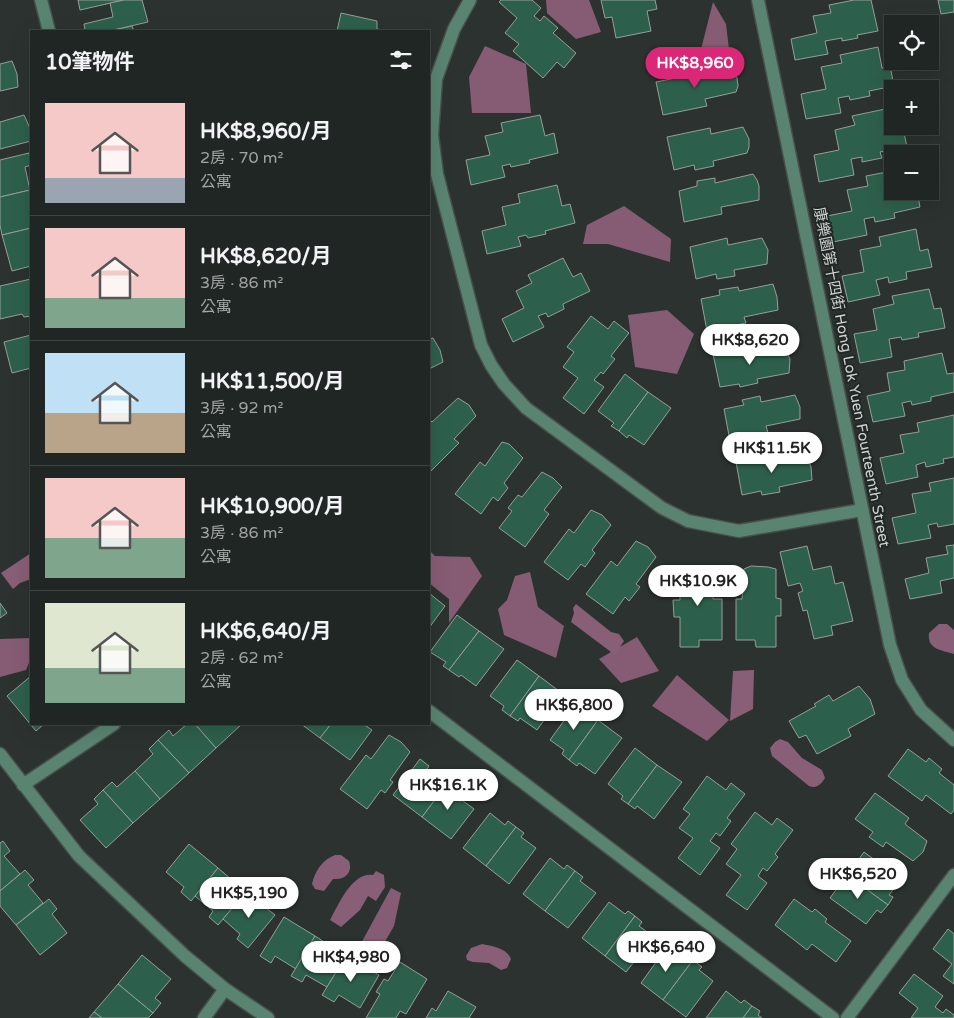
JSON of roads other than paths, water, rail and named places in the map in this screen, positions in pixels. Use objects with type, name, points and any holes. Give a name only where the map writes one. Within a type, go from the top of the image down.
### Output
[{"type":"street","points":[[41,0],[49,30]]},
{"type":"street","points":[[470,0],[454,29],[436,79],[432,135],[437,174],[482,345],[491,365],[504,384],[526,408],[551,427],[662,508],[688,521],[739,531],[862,510]]},
{"type":"street","name":"康樂園第十四街 Hong Lok Yuen Fourteenth Street","points":[[758,0],[890,645],[902,680],[921,710],[954,740]]},
{"type":"street","points":[[430,712],[834,1018]]},
{"type":"street","points":[[23,786],[113,725]]},
{"type":"street","points":[[0,754],[79,856],[185,956],[225,989],[268,1018]]},
{"type":"street","points":[[847,1018],[954,875]]},
{"type":"street","points":[[204,1018],[225,989]]}]
